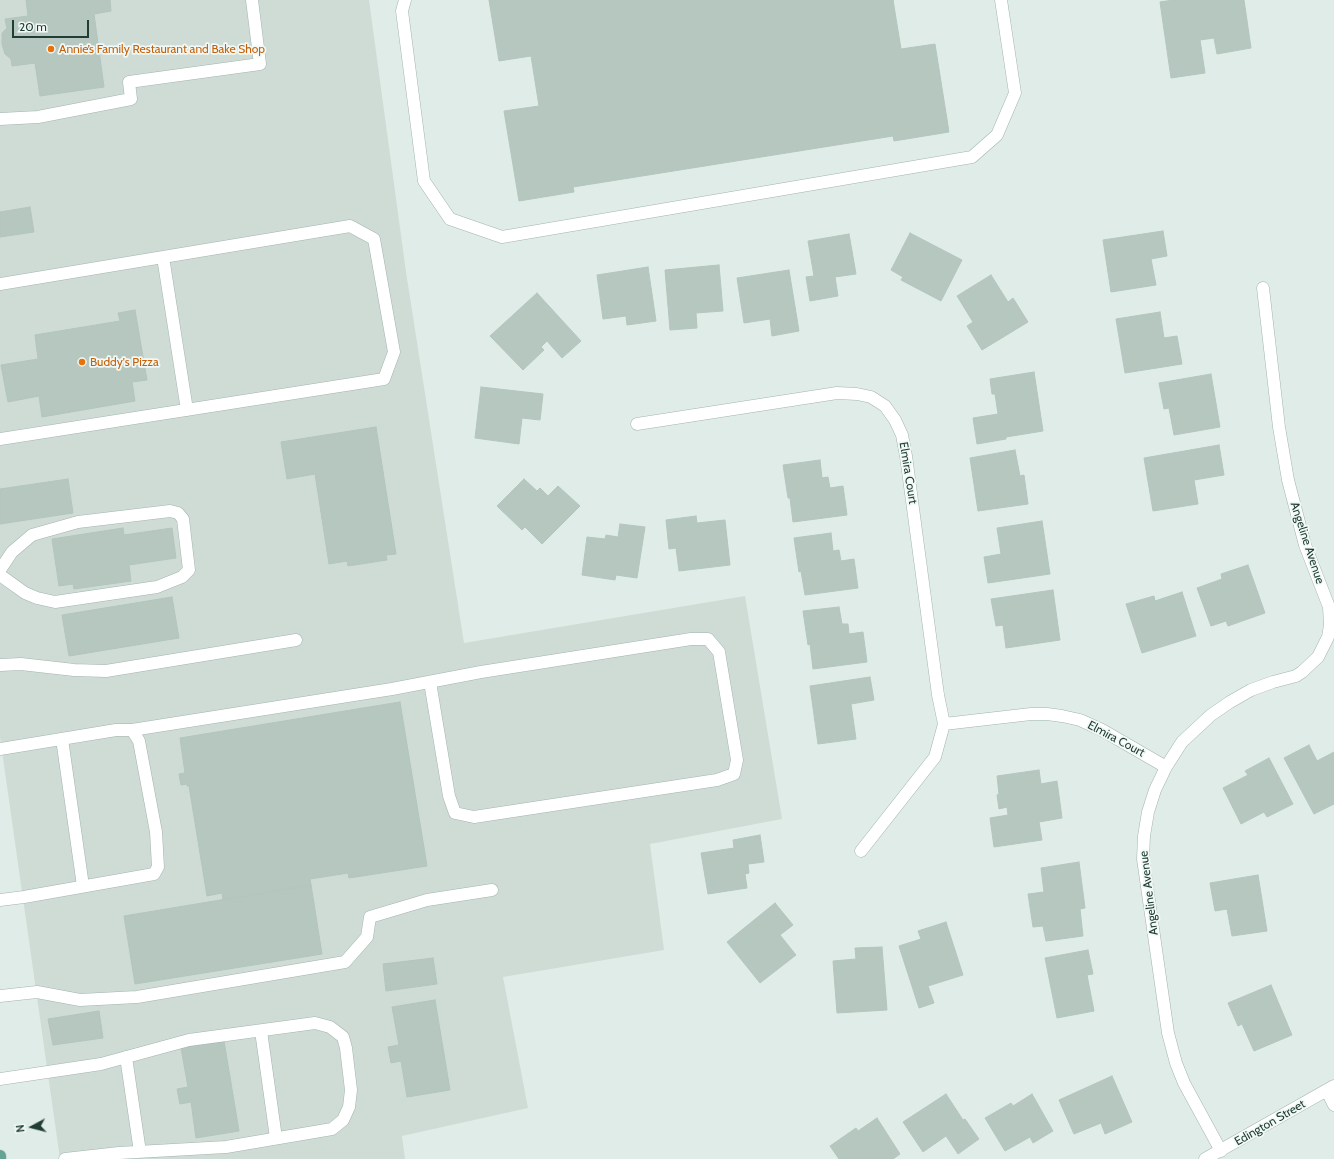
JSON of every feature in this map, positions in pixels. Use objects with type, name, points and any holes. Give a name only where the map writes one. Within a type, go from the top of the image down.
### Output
[{"type":"street","points":[[0,119],[38,117],[131,99],[129,82],[260,64],[252,0]]},
{"type":"street","points":[[405,0],[402,11],[424,181],[450,219],[502,237],[972,157],[997,135],[1015,93],[1001,0]]},
{"type":"street","points":[[0,284],[350,226],[374,239],[394,352],[384,379],[0,439]]},
{"type":"street","points":[[163,257],[187,410]]},
{"type":"street","name":"Angeline Avenue","points":[[1221,1151],[1184,1083],[1176,1063],[1168,1033],[1143,859],[1144,836],[1148,812],[1155,790],[1166,767],[1182,742],[1211,715],[1230,702],[1251,690],[1296,676],[1302,672],[1318,657],[1328,637],[1330,625],[1329,607],[1305,545],[1288,480],[1279,427],[1263,288]]},
{"type":"street","name":"Elmira Court","points":[[637,424],[837,393],[857,394],[871,397],[885,406],[895,420],[902,435],[906,456],[937,688],[944,724],[935,757],[861,851]]},
{"type":"street","points":[[0,570],[12,552],[32,535],[78,522],[170,511],[178,513],[182,519],[189,570],[182,577],[157,587],[55,602],[37,598],[25,593],[0,575]]},
{"type":"street","points":[[0,749],[116,730],[132,730],[384,691],[481,672],[691,639],[708,639],[719,652],[737,760],[734,774],[717,780],[474,817],[455,813],[449,796],[430,682]]},
{"type":"street","points":[[0,665],[20,664],[74,670],[106,671],[296,640]]},
{"type":"street","name":"Elmira Court","points":[[944,724],[1031,714],[1062,716],[1080,720],[1102,730],[1166,767]]},
{"type":"street","points":[[0,900],[154,874],[158,867],[156,832],[139,741],[132,730]]},
{"type":"street","points":[[62,739],[83,886]]},
{"type":"street","points":[[0,996],[38,992],[80,1000],[137,997],[345,962],[367,937],[370,918],[427,900],[492,890]]},
{"type":"street","points":[[0,1079],[101,1064],[189,1040],[315,1023],[330,1027],[343,1037],[346,1048],[351,1090],[349,1107],[343,1120],[332,1129],[226,1147],[119,1153],[65,1159]]},
{"type":"street","points":[[261,1031],[276,1138]]},
{"type":"street","points":[[126,1057],[140,1152]]},
{"type":"street","points":[[1330,1088],[1334,1105]]},
{"type":"street","name":"Edington Street","points":[[1205,1159],[1330,1088]]},
{"type":"shaded area","points":[[0,0],[369,0],[406,272],[464,643],[745,596],[782,819],[650,844],[664,950],[503,977],[528,1108],[402,1136],[405,1159],[60,1159],[0,737]]},
{"type":"building","name":"Annie’s Family Restaurant and Bake Shop","points":[[26,0],[110,0],[111,11],[94,14],[104,87],[40,96],[35,63],[12,66],[11,59],[5,54],[2,44],[2,33],[7,28],[5,19],[28,16]]},
{"type":"building","points":[[489,0],[893,0],[901,49],[935,44],[949,132],[894,141],[893,136],[573,187],[574,192],[519,201],[504,111],[539,106],[531,56],[499,61]]},
{"type":"building","points":[[1173,0],[1244,0],[1251,48],[1217,54],[1214,38],[1200,40],[1205,73],[1171,78],[1160,2]]},
{"type":"building","points":[[30,207],[34,232],[0,237],[0,212]]},
{"type":"building","points":[[1163,231],[1167,256],[1151,259],[1156,285],[1111,292],[1103,240]]},
{"type":"building","points":[[910,233],[962,260],[941,301],[901,280],[903,277],[891,270]]},
{"type":"building","points":[[849,234],[856,274],[835,277],[838,296],[810,301],[806,277],[814,276],[808,241]]},
{"type":"building","points":[[719,265],[723,311],[696,313],[697,328],[670,330],[665,270]]},
{"type":"building","points":[[648,267],[656,321],[627,325],[626,316],[603,319],[597,275]]},
{"type":"building","points":[[789,270],[799,331],[772,336],[770,319],[744,323],[737,278]]},
{"type":"building","points":[[991,275],[1008,302],[1013,298],[1028,322],[982,350],[967,326],[973,322],[957,296]]},
{"type":"building","points":[[537,293],[581,341],[562,358],[547,341],[541,347],[544,350],[523,370],[490,336]]},
{"type":"building","name":"Buddy's Pizza","points":[[135,310],[147,380],[132,382],[135,401],[42,417],[39,396],[8,402],[1,365],[38,359],[35,335],[120,321],[118,313]]},
{"type":"building","points":[[1160,312],[1164,338],[1177,336],[1182,364],[1125,373],[1116,319]]},
{"type":"building","points":[[1034,372],[1043,431],[1006,437],[1006,439],[977,444],[973,418],[998,414],[995,394],[992,394],[990,379]]},
{"type":"building","points":[[1211,374],[1220,427],[1174,435],[1169,408],[1164,409],[1159,383]]},
{"type":"building","points":[[481,387],[543,394],[540,420],[522,418],[519,444],[475,438]]},
{"type":"building","points":[[376,427],[396,554],[386,555],[387,560],[348,566],[347,561],[329,564],[315,474],[287,479],[281,442]]},
{"type":"building","points":[[1219,445],[1224,475],[1194,480],[1198,504],[1153,511],[1144,458]]},
{"type":"building","points":[[1015,450],[1020,476],[1024,475],[1028,504],[978,511],[970,458]]},
{"type":"building","points":[[820,460],[822,478],[828,477],[830,488],[843,486],[847,515],[793,522],[783,465]]},
{"type":"building","points":[[68,479],[73,513],[0,524],[0,489]]},
{"type":"building","points":[[524,479],[537,491],[540,488],[548,496],[558,486],[580,506],[542,544],[525,527],[522,530],[497,506]]},
{"type":"building","points":[[696,516],[697,523],[725,520],[730,565],[679,571],[676,548],[669,549],[666,520]]},
{"type":"building","points":[[1042,521],[1050,574],[988,583],[984,557],[1001,554],[997,528]]},
{"type":"building","points":[[620,524],[645,527],[637,578],[616,575],[615,580],[582,575],[587,537],[605,539],[606,535],[618,537]]},
{"type":"building","points":[[123,528],[124,535],[172,528],[176,558],[129,565],[131,581],[74,589],[73,584],[59,586],[52,539]]},
{"type":"building","points":[[831,533],[833,551],[839,550],[841,561],[854,559],[858,588],[805,595],[801,571],[799,572],[794,538]]},
{"type":"building","points":[[1248,565],[1265,613],[1228,626],[1226,621],[1211,626],[1197,588],[1222,579],[1221,574]]},
{"type":"building","points":[[1053,590],[1060,640],[1006,648],[1003,625],[996,626],[991,599]]},
{"type":"building","points":[[1182,592],[1196,636],[1142,653],[1126,604],[1154,596],[1155,601]]},
{"type":"building","points":[[172,597],[179,638],[69,656],[62,615]]},
{"type":"building","points":[[839,607],[842,624],[848,624],[849,634],[863,632],[867,662],[813,669],[810,644],[808,645],[803,611]]},
{"type":"building","points":[[870,677],[874,700],[851,704],[856,739],[818,744],[810,686]]},
{"type":"building","points":[[400,702],[427,866],[349,878],[348,873],[310,879],[311,885],[223,900],[222,893],[207,896],[189,786],[187,786],[187,784],[181,785],[179,774],[185,773],[180,738]]},
{"type":"building","points":[[1309,745],[1317,761],[1334,752],[1334,804],[1314,814],[1284,758]]},
{"type":"building","points":[[1269,758],[1293,804],[1267,817],[1264,812],[1241,824],[1223,788],[1248,775],[1245,771]]},
{"type":"building","points":[[1039,770],[1041,784],[1057,781],[1062,818],[1039,822],[1042,840],[994,847],[990,818],[1008,815],[1007,807],[999,809],[997,776]]},
{"type":"building","points":[[760,835],[764,862],[748,864],[749,873],[745,874],[747,888],[708,894],[701,853],[734,848],[733,840]]},
{"type":"building","points":[[1079,862],[1085,908],[1080,909],[1083,936],[1046,941],[1043,926],[1033,927],[1028,894],[1044,892],[1041,868]]},
{"type":"building","points":[[1258,875],[1267,931],[1232,936],[1227,909],[1215,911],[1210,883]]},
{"type":"building","points":[[311,885],[322,954],[135,984],[124,916]]},
{"type":"building","points":[[775,903],[793,925],[780,935],[796,955],[760,983],[727,942]]},
{"type":"building","points":[[946,922],[963,975],[928,986],[934,1003],[919,1008],[899,946],[921,939],[918,931]]},
{"type":"building","points":[[882,947],[887,1010],[837,1013],[833,961],[856,959],[855,948]]},
{"type":"building","points":[[1088,950],[1093,974],[1087,975],[1094,1011],[1057,1018],[1045,958]]},
{"type":"building","points":[[433,958],[437,984],[386,991],[383,964]]},
{"type":"building","points":[[1271,985],[1292,1035],[1254,1051],[1242,1024],[1238,1026],[1228,1003]]},
{"type":"building","points":[[435,1000],[450,1090],[407,1097],[401,1061],[391,1063],[388,1047],[399,1045],[392,1007]]},
{"type":"building","points":[[99,1011],[103,1038],[53,1045],[48,1019]]},
{"type":"building","points":[[224,1041],[239,1131],[196,1138],[191,1102],[180,1104],[177,1089],[188,1087],[181,1048]]},
{"type":"building","points":[[1112,1076],[1132,1122],[1105,1134],[1101,1123],[1074,1134],[1059,1100]]},
{"type":"building","points":[[946,1094],[963,1120],[965,1119],[979,1139],[958,1154],[946,1136],[923,1152],[903,1122]]},
{"type":"building","points":[[1032,1094],[1053,1131],[1033,1143],[1030,1137],[1005,1151],[985,1118],[1011,1103],[1013,1106]]},
{"type":"building","points":[[877,1118],[900,1154],[893,1159],[839,1159],[830,1146],[856,1128],[858,1131]]},
{"type":"place","name":"Annie’s Family Restaurant and Bake Shop","points":[[51,49]]},
{"type":"place","name":"Buddy's Pizza","points":[[82,362]]}]
